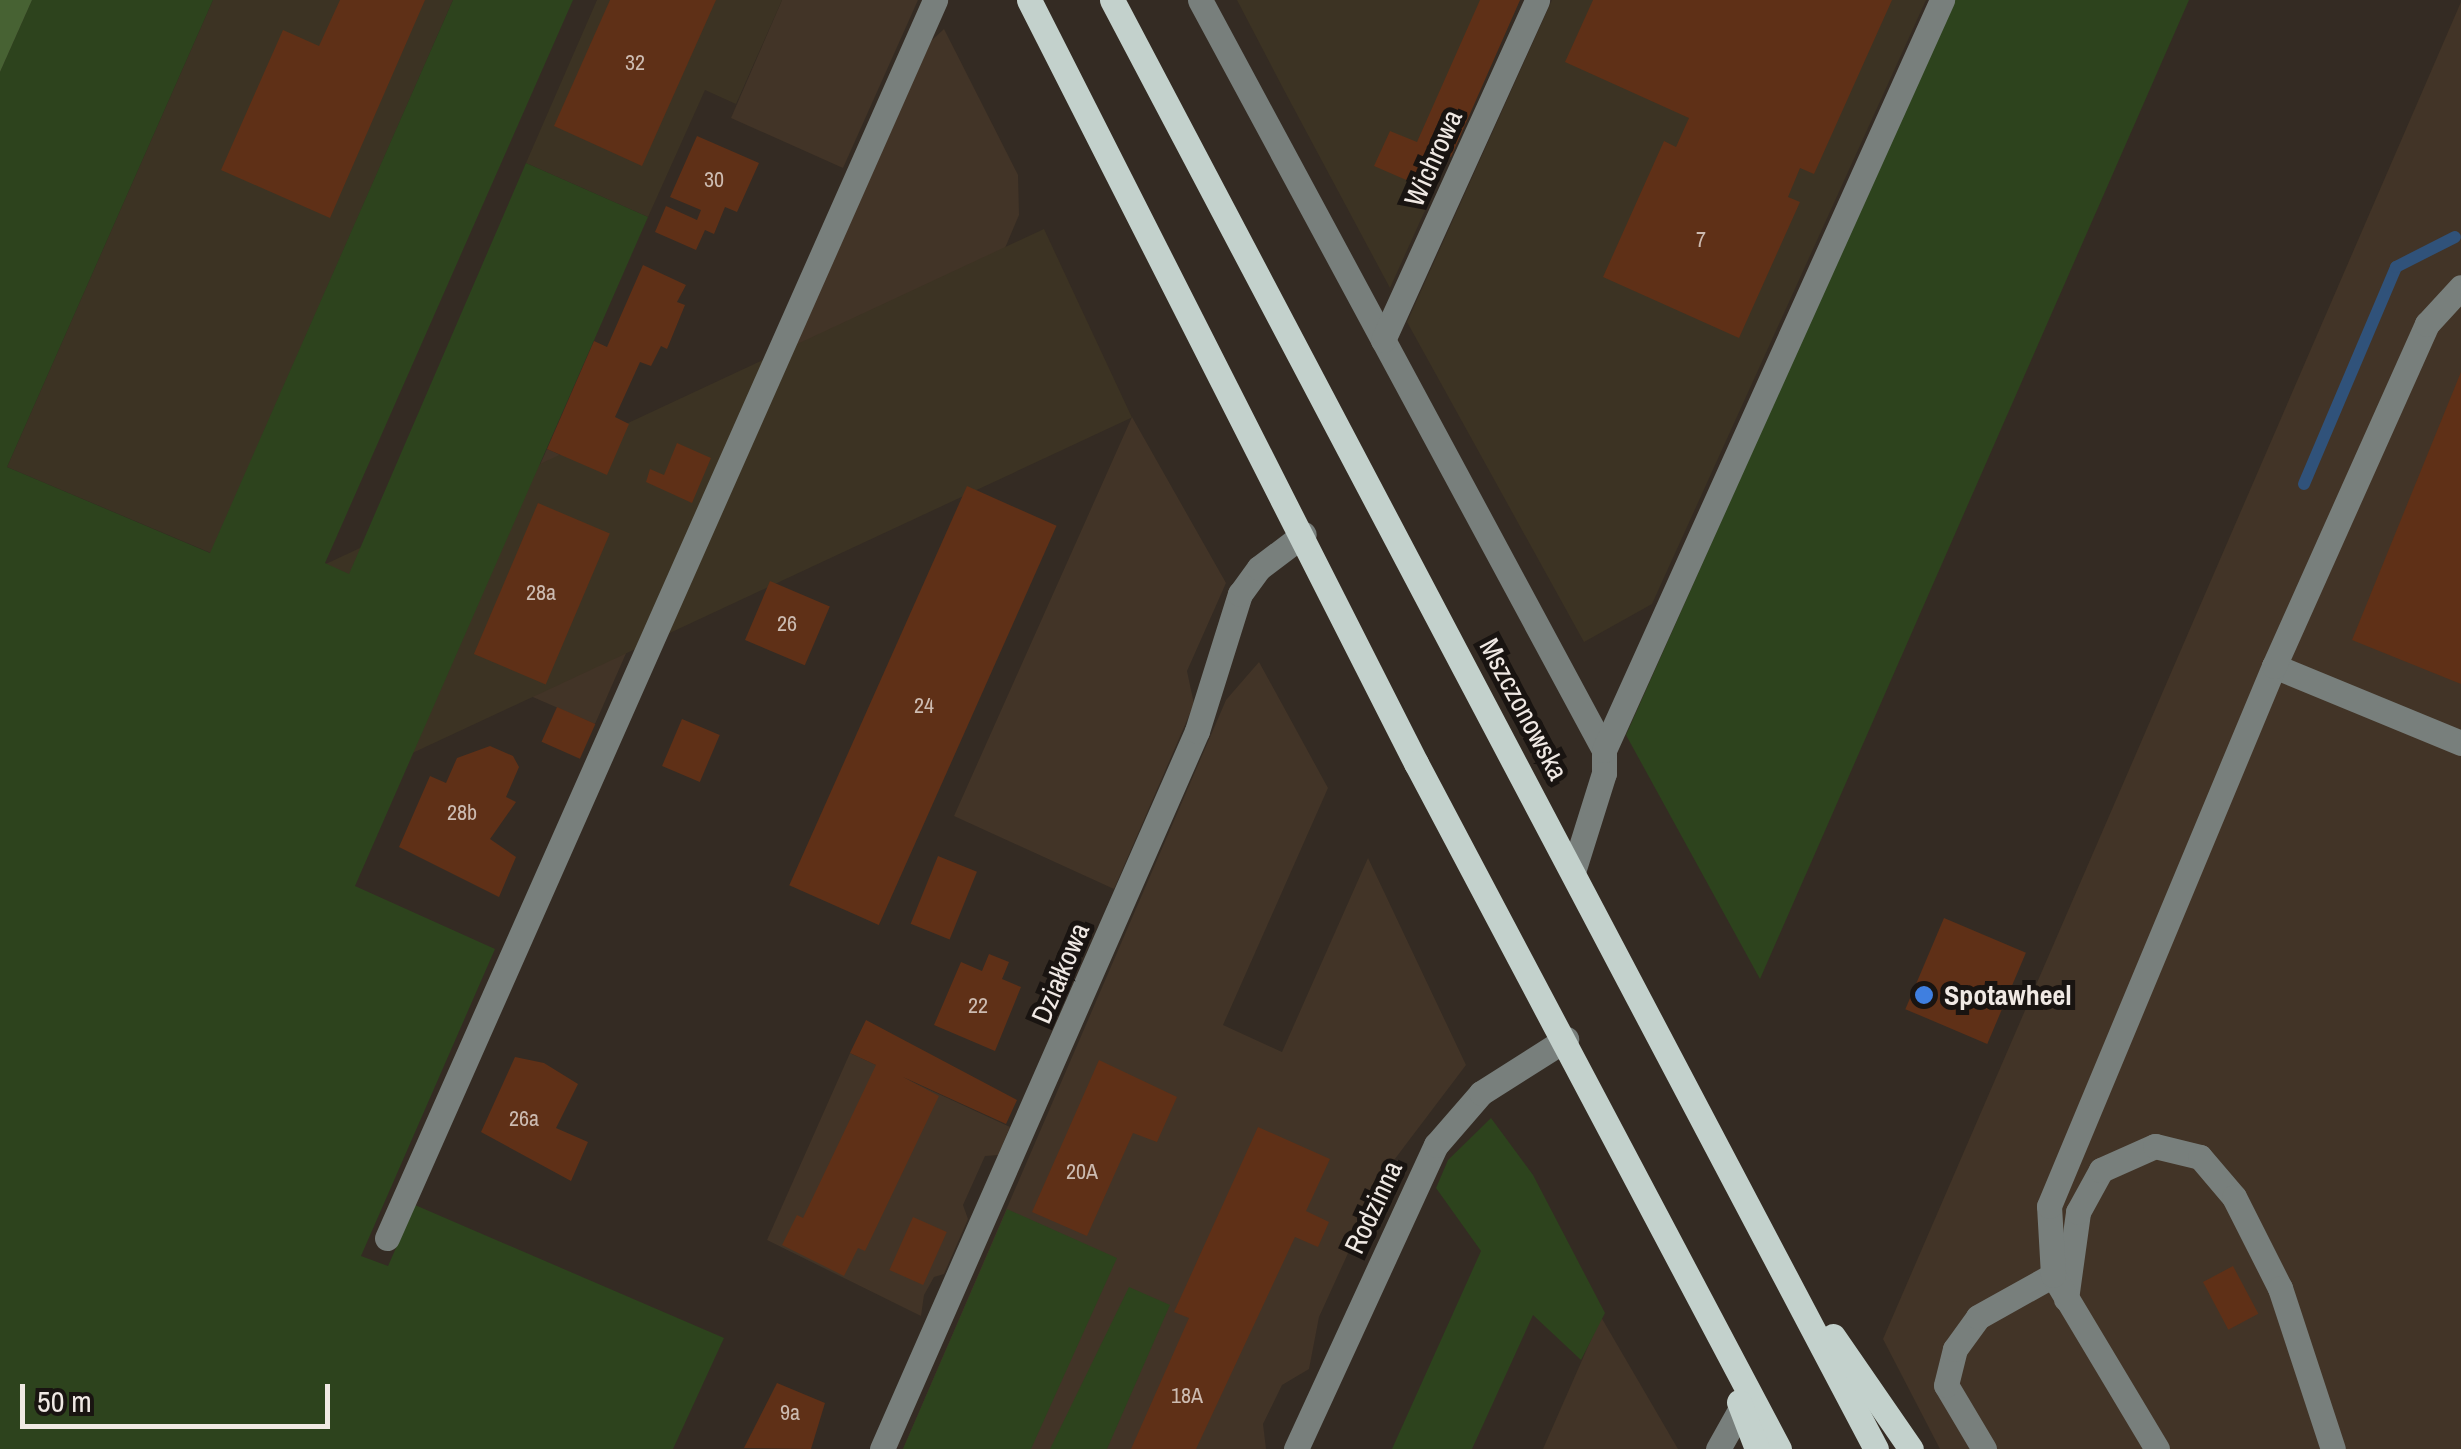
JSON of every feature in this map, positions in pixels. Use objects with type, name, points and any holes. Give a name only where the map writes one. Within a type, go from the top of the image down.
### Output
[{"type":"main road","points":[[1030,0],[1304,534],[1416,763],[1566,1039],[1779,1449]]},
{"type":"main road","name":"Mszczonowska","points":[[1112,0],[1574,869],[1876,1449]]},
{"type":"main road","points":[[1774,1250],[1910,1449]]},
{"type":"main road","points":[[1703,1304],[1757,1449]]},
{"type":"street","points":[[387,1238],[936,0]]},
{"type":"street","points":[[1200,0],[1604,750]]},
{"type":"street","name":"Wichrowa","points":[[1383,340],[1537,0]]},
{"type":"street","points":[[1574,869],[1604,773],[1604,750],[1942,0]]},
{"type":"street","points":[[2157,1449],[2054,1274],[2046,1224],[2053,1193],[2210,814],[2427,324],[2461,287]]},
{"type":"street","name":"Działkowa","points":[[882,1449],[1197,731],[1240,594],[1260,568],[1304,534]]},
{"type":"street","points":[[2274,666],[2461,742]]},
{"type":"street","name":"Rodzinna","points":[[1296,1449],[1436,1145],[1481,1093],[1566,1039]]},
{"type":"street","points":[[2066,1299],[2078,1212],[2100,1170],[2155,1146],[2200,1157],[2234,1197],[2280,1288],[2333,1449]]},
{"type":"street","points":[[1984,1449],[1946,1385],[1954,1349],[1978,1316],[2054,1274]]},
{"type":"street","points":[[1718,1449],[1742,1408]]},
{"type":"shaded area","points":[[213,0],[453,0],[211,553],[7,467]]},
{"type":"shaded area","points":[[597,0],[782,0],[736,104],[705,90],[648,217],[526,163]]},
{"type":"shaded area","points":[[782,0],[918,0],[843,168],[731,118]]},
{"type":"shaded area","points":[[1237,0],[1520,0],[1390,288],[1284,90]]},
{"type":"shaded area","points":[[1552,0],[1926,0],[1652,604],[1584,642],[1407,322]]},
{"type":"shaded area","points":[[2461,2],[2461,1449],[1940,1449],[1883,1339]]},
{"type":"shaded area","points":[[944,29],[1018,175],[1019,215],[897,503],[754,438],[931,41]]},
{"type":"shaded area","points":[[1044,229],[1132,418],[93,902],[5,713]]},
{"type":"shaded area","points":[[1132,417],[1226,583],[1187,671],[1194,704],[1114,889],[954,816]]},
{"type":"shaded area","points":[[547,449],[606,475],[616,455],[650,469],[646,482],[692,503],[595,724],[452,662]]},
{"type":"shaded area","points":[[1259,662],[1328,788],[1223,1025],[1282,1052],[1368,858],[1466,1065],[1385,1172],[1319,1317],[1309,1369],[1282,1385],[1263,1424],[1266,1449],[903,1449],[1226,700]]},
{"type":"shaded area","points":[[850,1053],[1010,1127],[998,1155],[985,1156],[963,1205],[968,1219],[944,1274],[934,1277],[924,1295],[921,1316],[767,1240]]},
{"type":"shaded area","points":[[1601,1317],[1678,1449],[1543,1449]]},
{"type":"green space","points":[[0,0],[32,0],[0,72]]},
{"type":"green space","points":[[32,0],[213,0],[7,467],[210,553],[453,0],[573,0],[325,563],[349,574],[526,163],[648,217],[355,886],[495,949],[361,1256],[388,1266],[415,1205],[724,1338],[673,1449],[0,1449],[0,72]]},
{"type":"green space","points":[[1953,0],[2189,0],[1760,979],[1626,735]]},
{"type":"green space","points":[[1491,1118],[1533,1175],[1605,1313],[1581,1360],[1533,1315],[1472,1449],[1392,1449],[1481,1251],[1436,1188],[1448,1160]]},
{"type":"green space","points":[[1007,1209],[1117,1258],[1031,1449],[903,1449]]},
{"type":"green space","points":[[1129,1287],[1170,1305],[1107,1449],[1050,1449]]},
{"type":"building","points":[[340,0],[425,0],[330,218],[221,170],[283,30],[319,46]]},
{"type":"building","points":[[610,0],[716,0],[642,166],[554,126]]},
{"type":"building","points":[[1480,0],[1520,0],[1451,157],[1443,154],[1427,189],[1374,166],[1390,131],[1417,142]]},
{"type":"building","points":[[1593,0],[1892,0],[1814,174],[1800,168],[1788,197],[1800,202],[1739,338],[1603,277],[1664,141],[1676,147],[1689,118],[1565,62]]},
{"type":"building","points":[[697,136],[759,163],[737,212],[725,207],[714,234],[705,230],[696,250],[655,232],[666,206],[697,220],[701,210],[670,197]]},
{"type":"building","points":[[643,265],[686,285],[677,302],[685,305],[667,349],[661,346],[651,366],[640,362],[615,417],[629,424],[607,475],[547,449],[594,341],[607,347]]},
{"type":"building","points":[[2461,372],[2461,684],[2352,640]]},
{"type":"building","points":[[677,443],[711,458],[692,503],[646,482],[650,469],[664,475]]},
{"type":"building","points":[[967,486],[1057,526],[879,925],[789,885]]},
{"type":"building","points":[[538,503],[610,533],[546,684],[474,654]]},
{"type":"building","points":[[770,581],[830,606],[805,665],[745,640]]},
{"type":"building","points":[[557,707],[595,724],[580,759],[542,742]]},
{"type":"building","points":[[682,719],[720,735],[700,782],[662,766]]},
{"type":"building","points":[[490,746],[513,756],[519,767],[506,797],[516,802],[490,839],[516,857],[499,897],[399,847],[430,776],[446,783],[457,758]]},
{"type":"building","points":[[938,856],[977,872],[950,939],[911,924]]},
{"type":"building","points":[[1944,918],[2026,953],[1987,1044],[1905,1009]]},
{"type":"building","points":[[989,954],[1009,962],[1002,979],[1021,987],[995,1051],[934,1025],[961,962],[982,971]]},
{"type":"building","points":[[866,1020],[1017,1100],[1006,1124],[903,1077],[939,1096],[865,1251],[858,1248],[844,1276],[782,1245],[797,1215],[803,1218],[876,1065],[850,1053]]},
{"type":"building","points":[[515,1057],[544,1063],[578,1084],[556,1128],[588,1142],[571,1181],[481,1132]]},
{"type":"building","points":[[1099,1060],[1177,1097],[1157,1142],[1133,1133],[1087,1236],[1032,1212]]},
{"type":"building","points":[[1258,1127],[1330,1159],[1306,1211],[1329,1222],[1318,1247],[1295,1237],[1196,1449],[1131,1449],[1189,1318],[1174,1312]]},
{"type":"building","points":[[913,1217],[947,1232],[923,1285],[889,1270]]},
{"type":"building","points":[[2233,1266],[2258,1314],[2228,1330],[2203,1282]]},
{"type":"building","points":[[777,1383],[825,1403],[811,1449],[744,1448]]},
{"type":"waterway","points":[[2304,484],[2396,267],[2455,237]]},
{"type":"place","name":"Spotawheel","points":[[1924,995]]}]
